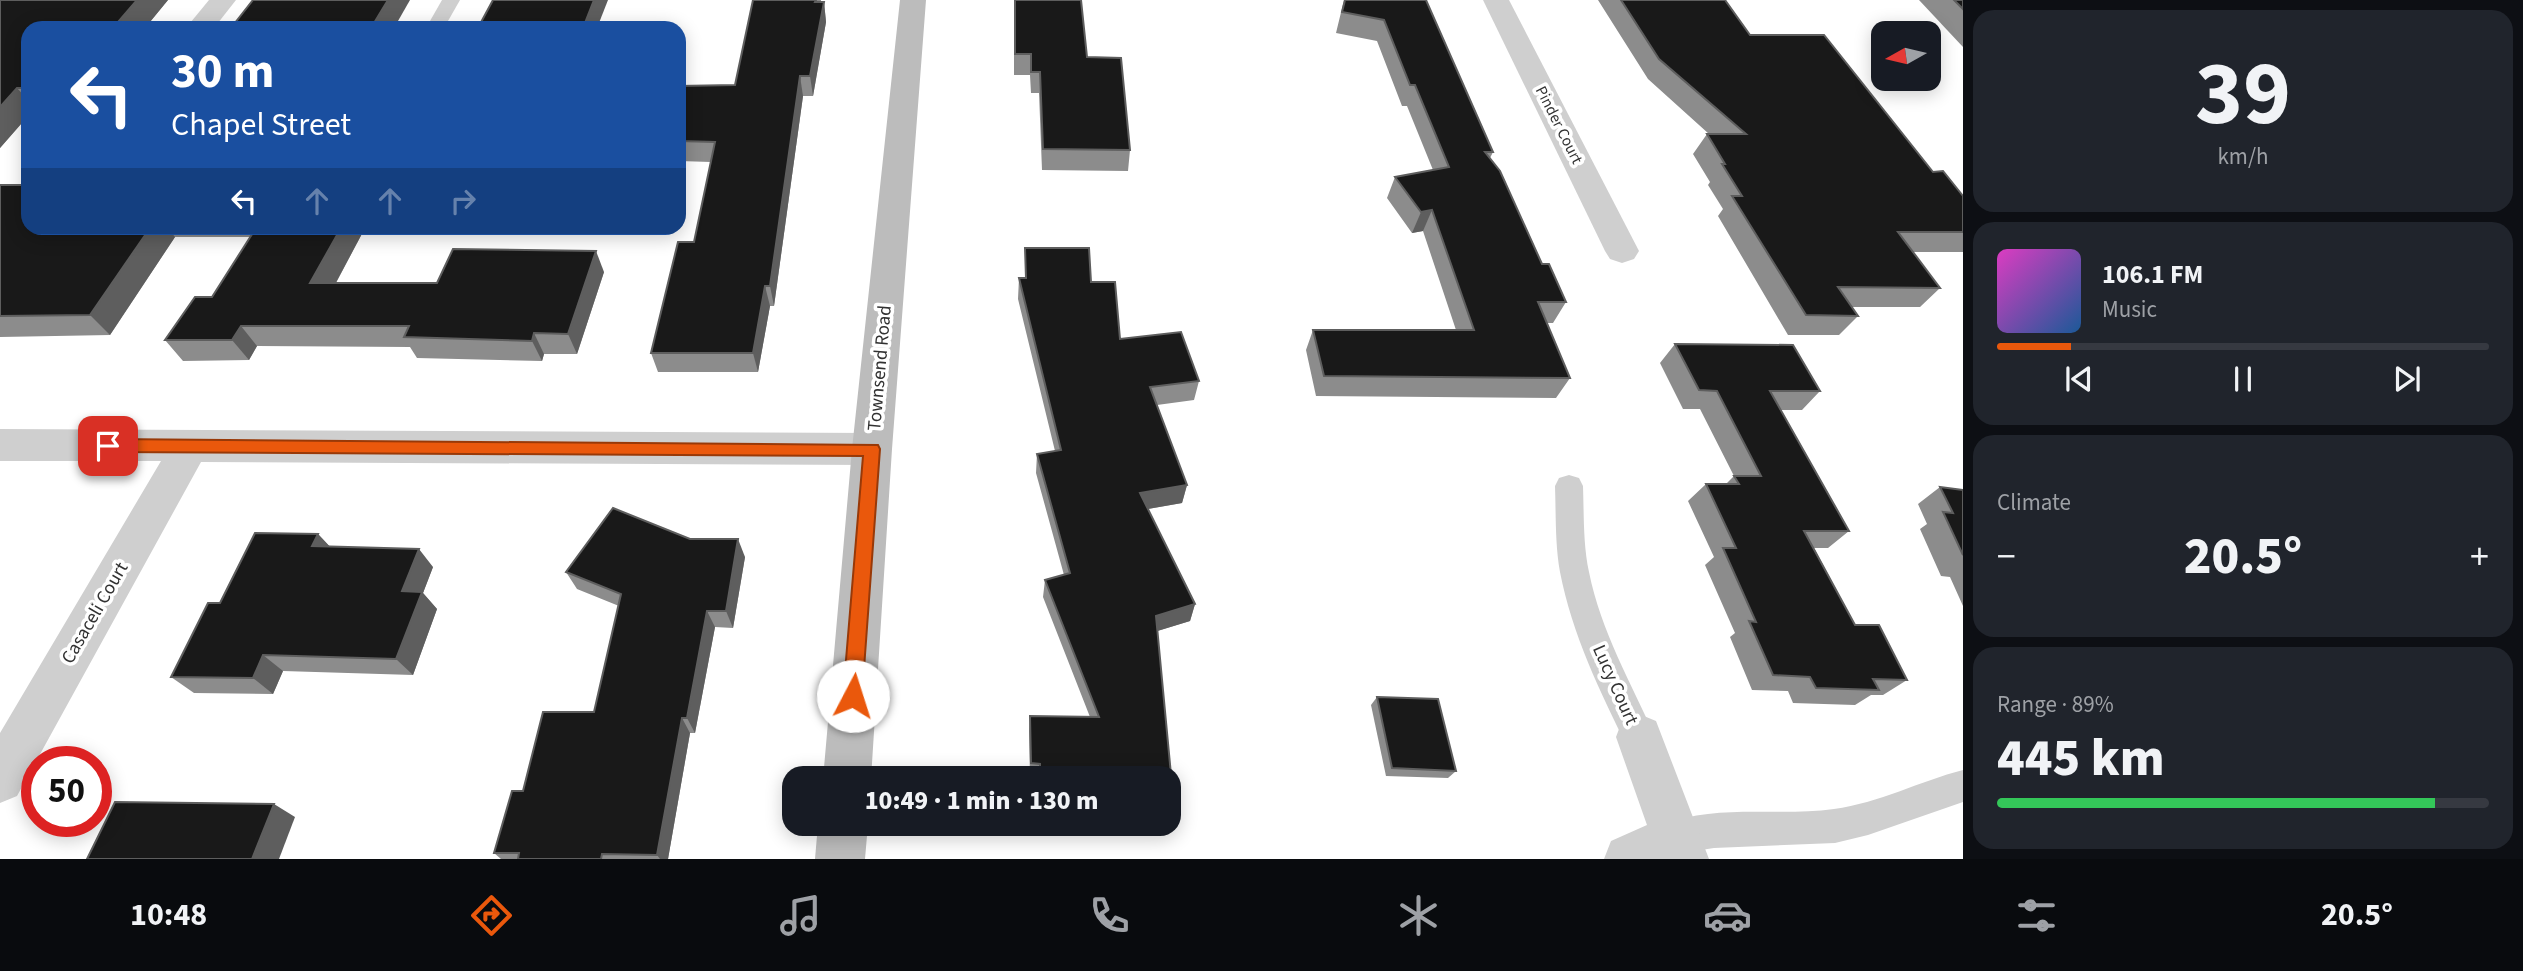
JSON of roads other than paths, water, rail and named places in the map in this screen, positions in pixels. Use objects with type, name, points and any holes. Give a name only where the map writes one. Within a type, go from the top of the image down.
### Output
[{"type":"main road","name":"Townsend Road","points":[[848,766],[872,449],[913,0]]},
{"type":"main road","points":[[841,859],[842,836]]},
{"type":"street","points":[[206,21],[223,0]]},
{"type":"street","name":"Pinder Court","points":[[1496,0],[1622,251]]},
{"type":"street","points":[[0,445],[872,449]]},
{"type":"street","name":"Casaceli Court","points":[[0,779],[190,446]]},
{"type":"street","name":"Lucy Court","points":[[1639,737],[1680,848]]},
{"type":"street","points":[[1629,859],[1680,848]]},
{"type":"lane","points":[[439,21],[451,0]]},
{"type":"lane","name":"Lucy Court","points":[[1569,486],[1571,547],[1576,582],[1602,665],[1639,737]]},
{"type":"lane","points":[[1680,848],[1696,832],[1846,825],[1877,818],[1963,786]]}]
